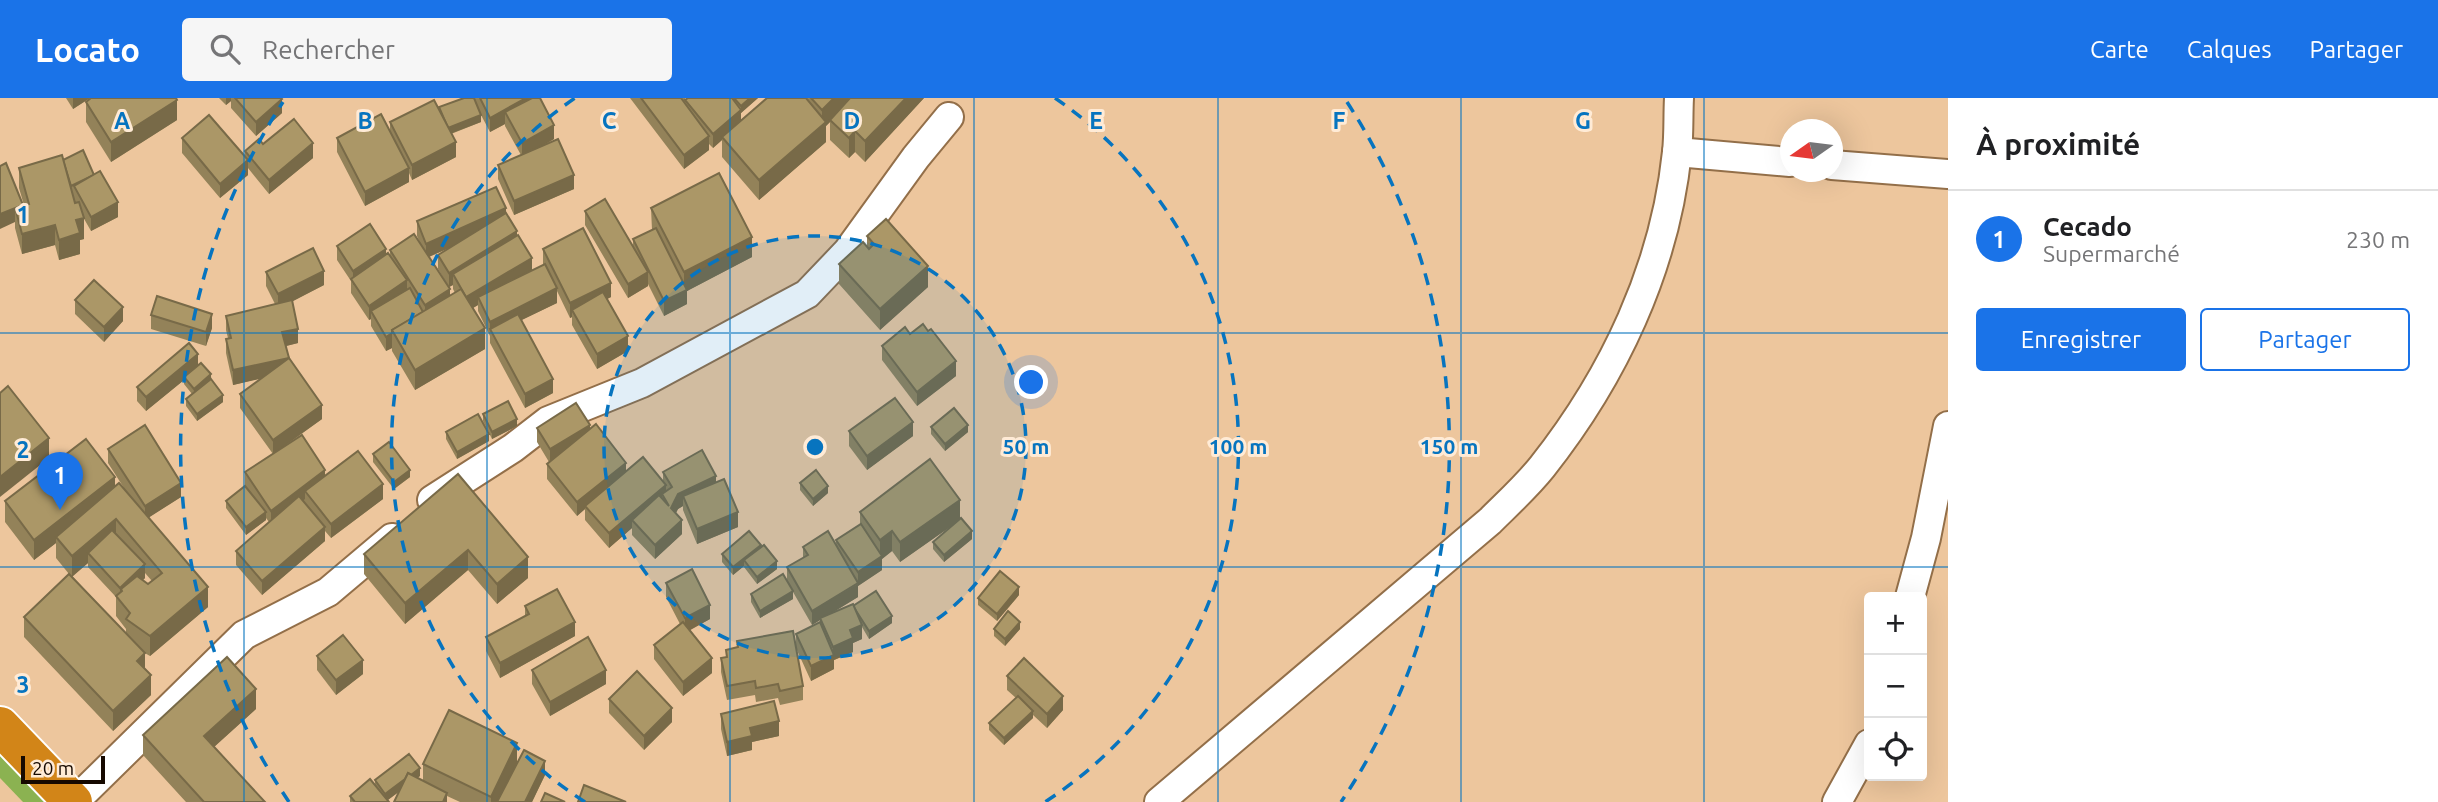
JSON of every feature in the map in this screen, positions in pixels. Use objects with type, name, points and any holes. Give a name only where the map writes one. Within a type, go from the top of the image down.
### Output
[{"type":"highway","points":[[0,726],[73,802]]},
{"type":"street","points":[[1159,802],[1490,522],[1540,470],[1583,411],[1610,366],[1644,289],[1663,229],[1677,152],[1679,98]]},
{"type":"street","points":[[73,802],[244,635],[328,592],[393,537],[426,503],[513,449],[548,421],[642,383],[807,294],[848,251],[916,157],[949,117]]},
{"type":"street","points":[[1677,152],[1780,161]]},
{"type":"street","points":[[1843,166],[1948,174]]},
{"type":"street","points":[[1911,592],[1926,538],[1948,426]]},
{"type":"street","points":[[1837,802],[1864,753]]},
{"type":"green space","points":[[0,754],[47,802],[23,802],[0,778]]},
{"type":"building","points":[[91,98],[177,100],[111,142],[86,102]]},
{"type":"building","points":[[235,98],[281,98],[282,99],[256,122]]},
{"type":"building","points":[[464,98],[474,98],[481,115],[448,128],[439,107]]},
{"type":"building","points":[[480,98],[526,98],[490,118]]},
{"type":"building","points":[[532,98],[540,98],[554,125],[522,143],[505,112]]},
{"type":"building","points":[[641,98],[681,98],[709,136],[684,155]]},
{"type":"building","points":[[732,98],[741,110],[713,134],[685,100]]},
{"type":"building","points":[[734,98],[750,98],[741,106]]},
{"type":"building","points":[[767,98],[806,98],[826,122],[759,180],[722,137]]},
{"type":"building","points":[[811,98],[834,98],[822,110]]},
{"type":"building","points":[[850,98],[906,98],[865,141],[855,131],[849,138],[830,120]]},
{"type":"building","points":[[434,100],[456,142],[412,165],[390,122]]},
{"type":"building","points":[[381,114],[409,168],[365,192],[337,138]]},
{"type":"building","points":[[209,115],[248,160],[220,184],[182,138]]},
{"type":"building","points":[[294,119],[313,143],[269,180],[245,151],[259,139],[263,144]]},
{"type":"building","points":[[558,139],[574,175],[514,201],[498,165]]},
{"type":"building","points":[[83,150],[94,175],[71,186],[63,160]]},
{"type":"building","points":[[62,155],[75,203],[79,202],[84,218],[76,220],[80,233],[59,240],[55,225],[22,234],[15,207],[29,204],[19,168]]},
{"type":"building","points":[[6,163],[23,205],[0,214],[0,166]]},
{"type":"building","points":[[100,171],[118,202],[91,217],[74,186]]},
{"type":"building","points":[[719,173],[752,237],[684,272],[651,208]]},
{"type":"building","points":[[496,187],[506,208],[426,244],[417,221]]},
{"type":"building","points":[[605,199],[648,272],[628,284],[585,211]]},
{"type":"building","points":[[506,213],[517,231],[449,273],[438,255]]},
{"type":"building","points":[[886,219],[928,266],[880,309],[839,264],[863,242],[869,249],[874,244],[867,236]]},
{"type":"building","points":[[370,224],[386,249],[353,271],[337,246]]},
{"type":"building","points":[[583,228],[611,283],[570,303],[543,249]]},
{"type":"building","points":[[656,228],[687,290],[664,301],[633,239]]},
{"type":"building","points":[[414,234],[450,289],[425,305],[390,250]]},
{"type":"building","points":[[518,235],[532,258],[466,297],[453,274]]},
{"type":"building","points":[[313,248],[324,271],[278,294],[266,272]]},
{"type":"building","points":[[388,253],[407,280],[369,306],[351,279]]},
{"type":"building","points":[[545,264],[557,288],[490,322],[478,297]]},
{"type":"building","points":[[94,280],[123,307],[104,327],[75,300]]},
{"type":"building","points":[[410,288],[423,312],[392,330],[386,337],[371,311]]},
{"type":"building","points":[[461,289],[485,328],[415,370],[392,330]]},
{"type":"building","points":[[603,292],[628,336],[597,354],[572,310]]},
{"type":"building","points":[[157,296],[212,314],[206,332],[151,315]]},
{"type":"building","points":[[292,300],[298,329],[282,332],[289,358],[233,370],[226,339],[231,338],[226,316]]},
{"type":"building","points":[[518,314],[553,379],[525,394],[490,329]]},
{"type":"building","points":[[923,324],[928,331],[931,329],[956,361],[917,392],[882,346],[905,327],[910,334]]},
{"type":"building","points":[[189,343],[198,354],[146,397],[137,387]]},
{"type":"building","points":[[289,358],[322,405],[273,440],[240,394]]},
{"type":"building","points":[[201,363],[211,374],[194,389],[184,377]]},
{"type":"building","points":[[211,379],[223,395],[197,414],[186,399]]},
{"type":"building","points":[[8,386],[49,438],[0,477],[0,393]]},
{"type":"building","points":[[895,398],[913,422],[867,456],[849,431]]},
{"type":"building","points":[[508,401],[517,419],[492,432],[483,414]]},
{"type":"building","points":[[576,403],[590,425],[550,449],[537,428]]},
{"type":"building","points":[[954,408],[968,425],[945,444],[931,427]]},
{"type":"building","points":[[478,414],[489,434],[457,452],[446,432]]},
{"type":"building","points":[[596,424],[626,463],[577,502],[547,464]]},
{"type":"building","points":[[145,425],[181,483],[145,506],[108,449]]},
{"type":"building","points":[[302,435],[325,470],[271,511],[245,472]]},
{"type":"building","points":[[86,439],[115,477],[34,540],[5,501]]},
{"type":"building","points":[[389,442],[410,470],[394,482],[373,454]]},
{"type":"building","points":[[702,450],[716,476],[678,494],[671,508],[682,520],[655,545],[632,520],[659,495],[669,506],[662,494],[672,487],[663,472]]},
{"type":"building","points":[[358,451],[383,484],[331,524],[305,491]]},
{"type":"building","points":[[643,457],[666,485],[609,533],[585,506]]},
{"type":"building","points":[[930,459],[960,500],[900,542],[892,531],[880,540],[860,512]]},
{"type":"building","points":[[816,470],[828,486],[813,499],[800,483]]},
{"type":"building","points":[[458,474],[528,557],[497,584],[468,550],[405,603],[364,554]]},
{"type":"building","points":[[724,479],[738,512],[697,529],[683,496]]},
{"type":"building","points":[[119,483],[208,587],[150,636],[126,619],[130,613],[116,596],[137,576],[148,584],[162,573],[116,519],[72,556],[56,537]]},
{"type":"building","points":[[245,486],[266,512],[246,527],[226,501]]},
{"type":"building","points":[[299,496],[325,527],[262,581],[236,551]]},
{"type":"building","points":[[961,518],[972,531],[944,555],[933,542]]},
{"type":"building","points":[[861,524],[882,556],[858,572],[836,540]]},
{"type":"building","points":[[112,530],[145,564],[120,588],[88,553]]},
{"type":"building","points":[[749,531],[761,545],[733,567],[722,554]]},
{"type":"building","points":[[828,531],[858,583],[812,611],[787,567],[808,555],[803,547]]},
{"type":"building","points":[[764,545],[777,561],[757,577],[744,560]]},
{"type":"building","points":[[692,569],[710,605],[685,618],[666,583]]},
{"type":"building","points":[[1000,571],[1019,587],[997,614],[978,598]]},
{"type":"building","points":[[69,574],[145,653],[137,661],[151,675],[113,711],[24,617]]},
{"type":"building","points":[[783,574],[793,591],[760,611],[751,594]]},
{"type":"building","points":[[557,589],[575,622],[500,663],[486,637],[529,614],[525,606]]},
{"type":"building","points":[[876,591],[892,616],[869,631],[853,606]]},
{"type":"building","points":[[853,604],[862,625],[850,630],[853,638],[833,647],[820,618]]},
{"type":"building","points":[[1008,611],[1020,622],[1005,639],[994,629]]},
{"type":"building","points":[[683,622],[712,658],[683,682],[654,645]]},
{"type":"building","points":[[820,622],[834,655],[811,666],[796,634]]},
{"type":"building","points":[[793,631],[803,686],[780,691],[778,684],[756,688],[755,681],[727,686],[721,658],[727,657],[726,650],[738,647],[737,641]]},
{"type":"building","points":[[343,635],[363,660],[336,680],[317,656]]},
{"type":"building","points":[[588,637],[606,670],[550,702],[532,670]]},
{"type":"building","points":[[227,657],[256,689],[204,736],[265,802],[204,802],[143,735]]},
{"type":"building","points":[[1024,658],[1063,696],[1047,714],[1007,676]]},
{"type":"building","points":[[637,671],[672,708],[644,736],[609,699]]},
{"type":"building","points":[[1018,696],[1033,711],[1004,738],[989,723]]},
{"type":"building","points":[[774,701],[779,721],[750,728],[752,736],[727,742],[721,714]]},
{"type":"building","points":[[449,710],[517,743],[491,797],[423,764]]},
{"type":"building","points":[[524,750],[545,761],[525,802],[497,802]]},
{"type":"building","points":[[409,754],[420,768],[411,775],[408,773],[405,779],[385,794],[375,780]]},
{"type":"building","points":[[408,773],[447,793],[443,802],[394,802]]},
{"type":"building","points":[[370,779],[389,802],[355,802],[350,796]]},
{"type":"building","points":[[584,785],[626,802],[578,802]]},
{"type":"building","points":[[545,793],[565,802],[541,802]]},
{"type":"place","name":"Cecado","points":[[60,510]]}]
